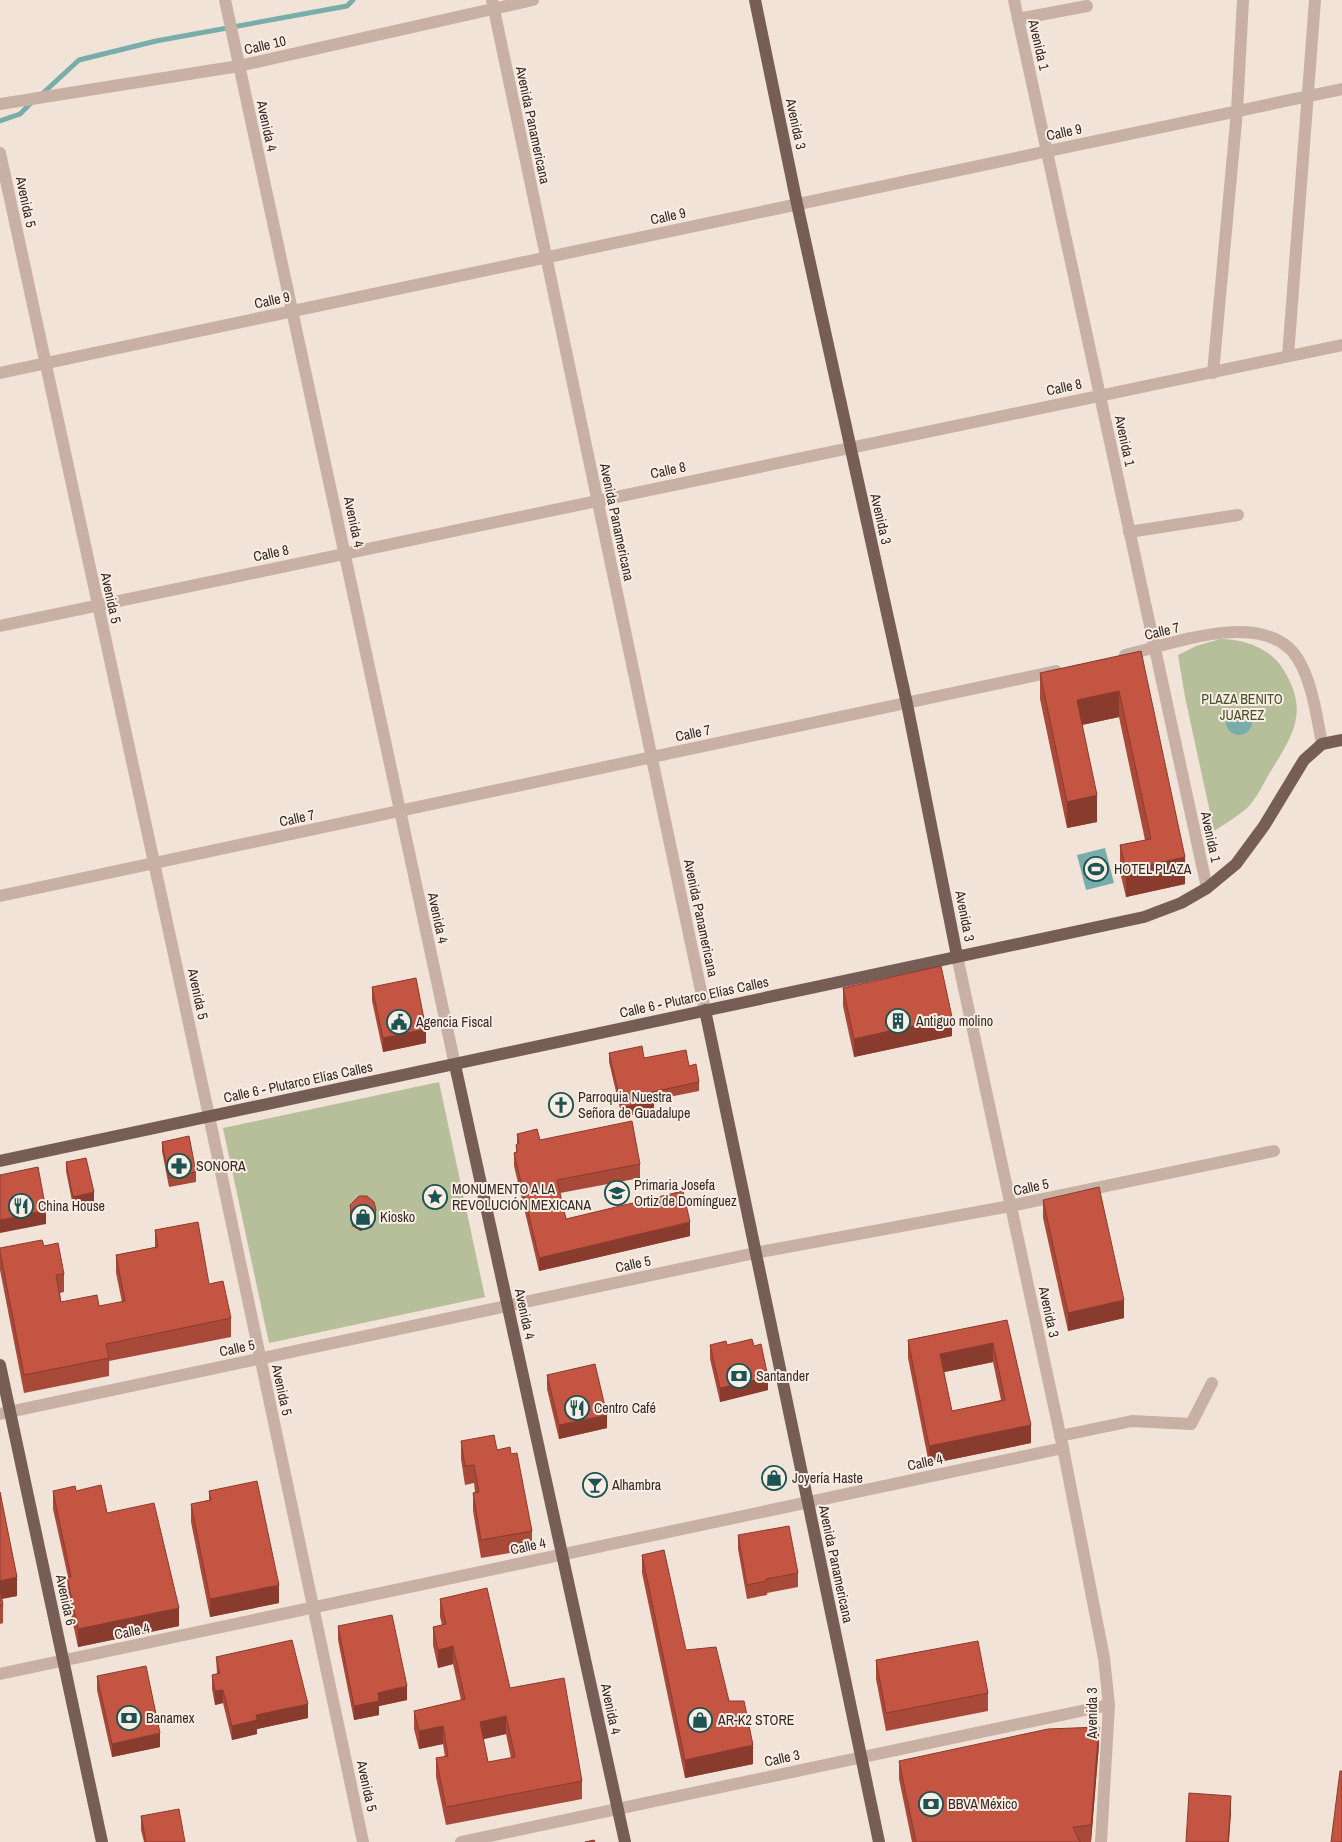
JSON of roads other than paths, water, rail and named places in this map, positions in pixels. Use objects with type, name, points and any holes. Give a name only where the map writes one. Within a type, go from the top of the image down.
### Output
[{"type":"main road","name":"Avenida 3","points":[[755,0],[797,204],[907,704],[957,956]]},
{"type":"main road","points":[[1322,744],[1342,740]]},
{"type":"main road","name":"Calle 6 - Plutarco Elías Calles","points":[[0,1161],[1144,917],[1181,903],[1207,888],[1236,864],[1264,826],[1304,760],[1322,744]]},
{"type":"main road","name":"Avenida Panamericana","points":[[705,1010],[880,1842]]},
{"type":"main road","name":"Avenida 4","points":[[455,1064],[625,1842]]},
{"type":"main road","name":"Avenida 6","points":[[0,1365],[5,1413],[64,1661],[102,1842]]},
{"type":"street","name":"Avenida 4","points":[[225,0],[455,1064]]},
{"type":"street","name":"Calle 10","points":[[0,104],[238,61],[492,5],[533,0]]},
{"type":"street","name":"Avenida 1","points":[[1014,0],[1207,888]]},
{"type":"street","points":[[1213,373],[1236,111],[1243,0]]},
{"type":"street","points":[[1288,356],[1315,0]]},
{"type":"street","name":"Avenida Panamericana","points":[[492,5],[596,500],[653,757],[705,1010]]},
{"type":"street","points":[[1018,19],[1088,6]]},
{"type":"street","name":"Calle 9","points":[[0,373],[1342,89]]},
{"type":"street","name":"Avenida 5","points":[[0,152],[209,1116],[363,1842]]},
{"type":"street","name":"Calle 8","points":[[0,626],[1342,345]]},
{"type":"street","points":[[1129,532],[1238,514]]},
{"type":"street","name":"Calle 7","points":[[1117,657],[1221,632],[1253,632],[1275,638],[1293,652],[1304,673],[1314,703],[1322,744]]},
{"type":"street","name":"Calle 7","points":[[0,896],[1069,668]]},
{"type":"street","name":"Avenida 3","points":[[957,956],[1062,1442],[1104,1658],[1109,1705],[1101,1842]]},
{"type":"street","name":"Calle 5","points":[[5,1413],[755,1253],[1010,1206],[1274,1151]]},
{"type":"street","name":"Calle 4","points":[[0,1674],[808,1502],[1062,1442],[1132,1421],[1192,1424],[1212,1383]]},
{"type":"street","name":"Calle 3","points":[[461,1842],[1109,1705]]},
{"type":"water","points":[[1239,709],[1248,713],[1252,722],[1248,731],[1239,735],[1230,731],[1226,722],[1230,713]]},
{"type":"water","name":"HOTEL PLAZA","points":[[1105,848],[1114,883],[1086,890],[1077,855]]},
{"type":"waterway","points":[[42,94],[79,60],[156,41],[347,6],[353,0]]},
{"type":"waterway","points":[[0,121],[20,114],[33,101]]},
{"type":"place","name":"HOTEL PLAZA","points":[[1096,869]]},
{"type":"place","name":"Antiguo molino","points":[[898,1021]]},
{"type":"place","name":"Agencia Fiscal","points":[[399,1022]]},
{"type":"place","name":"Parroquia Nuestra Señora de Guadalupe","points":[[561,1105]]},
{"type":"place","name":"SONORA","points":[[179,1166]]},
{"type":"place","name":"Primaria Josefa Ortiz de Domínguez","points":[[617,1193]]},
{"type":"place","name":"MONUMENTO A LA REVOLUCIÓN MEXICANA","points":[[435,1197]]},
{"type":"place","name":"China House","points":[[21,1206]]},
{"type":"place","name":"Kiosko","points":[[363,1217]]},
{"type":"place","name":"Santander","points":[[739,1376]]},
{"type":"place","name":"Centro Café","points":[[577,1408]]},
{"type":"place","name":"Joyería Haste","points":[[774,1478]]},
{"type":"place","name":"Alhambra","points":[[595,1485]]},
{"type":"place","name":"Banamex","points":[[129,1718]]},
{"type":"place","name":"AR-K2 STORE","points":[[700,1720]]},
{"type":"place","name":"BBVA México","points":[[931,1804]]},
{"type":"park label","name":"PLAZA BENITO JUAREZ","points":[[1242,708]]}]
